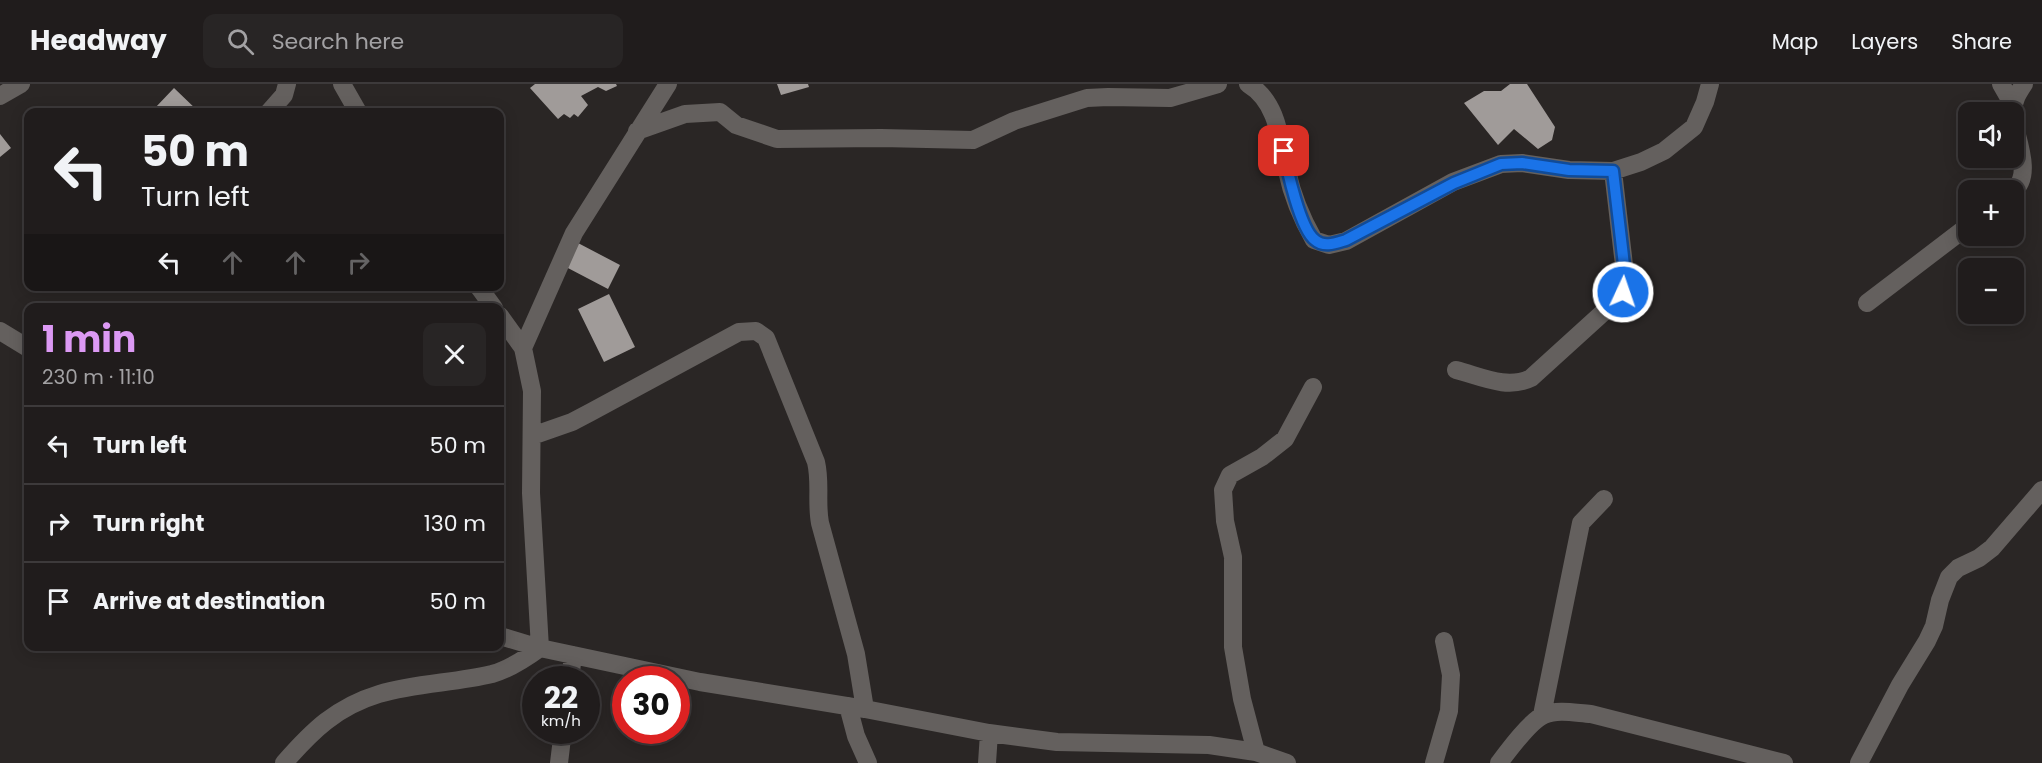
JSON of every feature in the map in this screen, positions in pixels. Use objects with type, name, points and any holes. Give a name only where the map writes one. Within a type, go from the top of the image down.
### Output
[{"type":"street","points":[[0,96],[21,84]]},
{"type":"street","points":[[273,108],[284,95],[287,84]]},
{"type":"street","points":[[342,84],[356,108]]},
{"type":"street","points":[[523,348],[574,233],[668,84]]},
{"type":"street","points":[[637,131],[685,114],[720,112],[736,124],[777,140],[881,138],[973,140],[1014,121],[1087,98],[1170,98],[1218,84]]},
{"type":"street","points":[[1248,84],[1258,90],[1274,119],[1280,134],[1287,171],[1304,222],[1314,240],[1329,245],[1346,240],[1454,183],[1501,164],[1522,163],[1569,170],[1613,171],[1641,162],[1664,151],[1694,127],[1710,84]]},
{"type":"street","points":[[2001,84],[2009,102]]},
{"type":"street","points":[[2016,102],[2018,92],[2025,84]]},
{"type":"street","points":[[1456,370],[1508,384],[1522,383],[1531,378],[1618,298],[1624,284],[1624,265],[1613,171]]},
{"type":"street","points":[[1867,303],[1958,234]]},
{"type":"street","points":[[504,321],[523,348],[532,391],[531,494],[540,648]]},
{"type":"street","points":[[0,331],[24,346]]},
{"type":"street","points":[[532,436],[572,422],[739,332],[756,331],[766,338],[816,462],[820,479],[817,510],[856,654],[856,736],[868,763]]},
{"type":"street","points":[[1256,752],[1242,699],[1233,647],[1233,557],[1225,521],[1223,490],[1230,475],[1262,457],[1286,439],[1313,387]]},
{"type":"street","points":[[1858,763],[1927,641],[1949,577],[1958,568],[1979,558],[1992,548],[2042,490]]},
{"type":"street","points":[[1542,715],[1581,523],[1604,499]]},
{"type":"street","points":[[504,637],[540,648],[700,682],[856,707],[988,733],[1057,742],[1209,745],[1256,752],[1287,763]]},
{"type":"street","points":[[1434,763],[1449,711],[1451,675],[1444,641]]},
{"type":"street","points":[[284,763],[311,732],[336,713],[377,694],[492,674],[520,663],[540,648]]},
{"type":"street","points":[[572,666],[573,655]]},
{"type":"street","points":[[1499,763],[1517,740],[1542,715],[1559,711],[1591,714],[1784,763]]},
{"type":"street","points":[[987,763],[988,733]]},
{"type":"street","points":[[559,763],[561,744]]},
{"type":"building","points":[[535,84],[616,84],[617,86],[606,91],[598,87],[581,96],[588,105],[578,117],[574,114],[570,118],[564,114],[558,119],[530,88]]},
{"type":"building","points":[[777,84],[808,84],[809,87],[781,95]]},
{"type":"building","points":[[1510,84],[1527,84],[1555,127],[1552,140],[1538,149],[1514,129],[1498,145],[1464,103],[1484,91],[1501,91]]},
{"type":"building","points":[[174,88],[195,108],[155,108]]},
{"type":"building","points":[[0,134],[11,148],[0,157]]},
{"type":"building","points":[[578,243],[620,265],[608,289],[566,267]]},
{"type":"building","points":[[609,294],[635,347],[604,362],[578,309]]},
{"type":"route","points":[[1284,151],[1287,171],[1304,222],[1314,240],[1329,245],[1346,240],[1477,172],[1501,164],[1522,163],[1569,170],[1613,171],[1624,265],[1623,292]]}]
